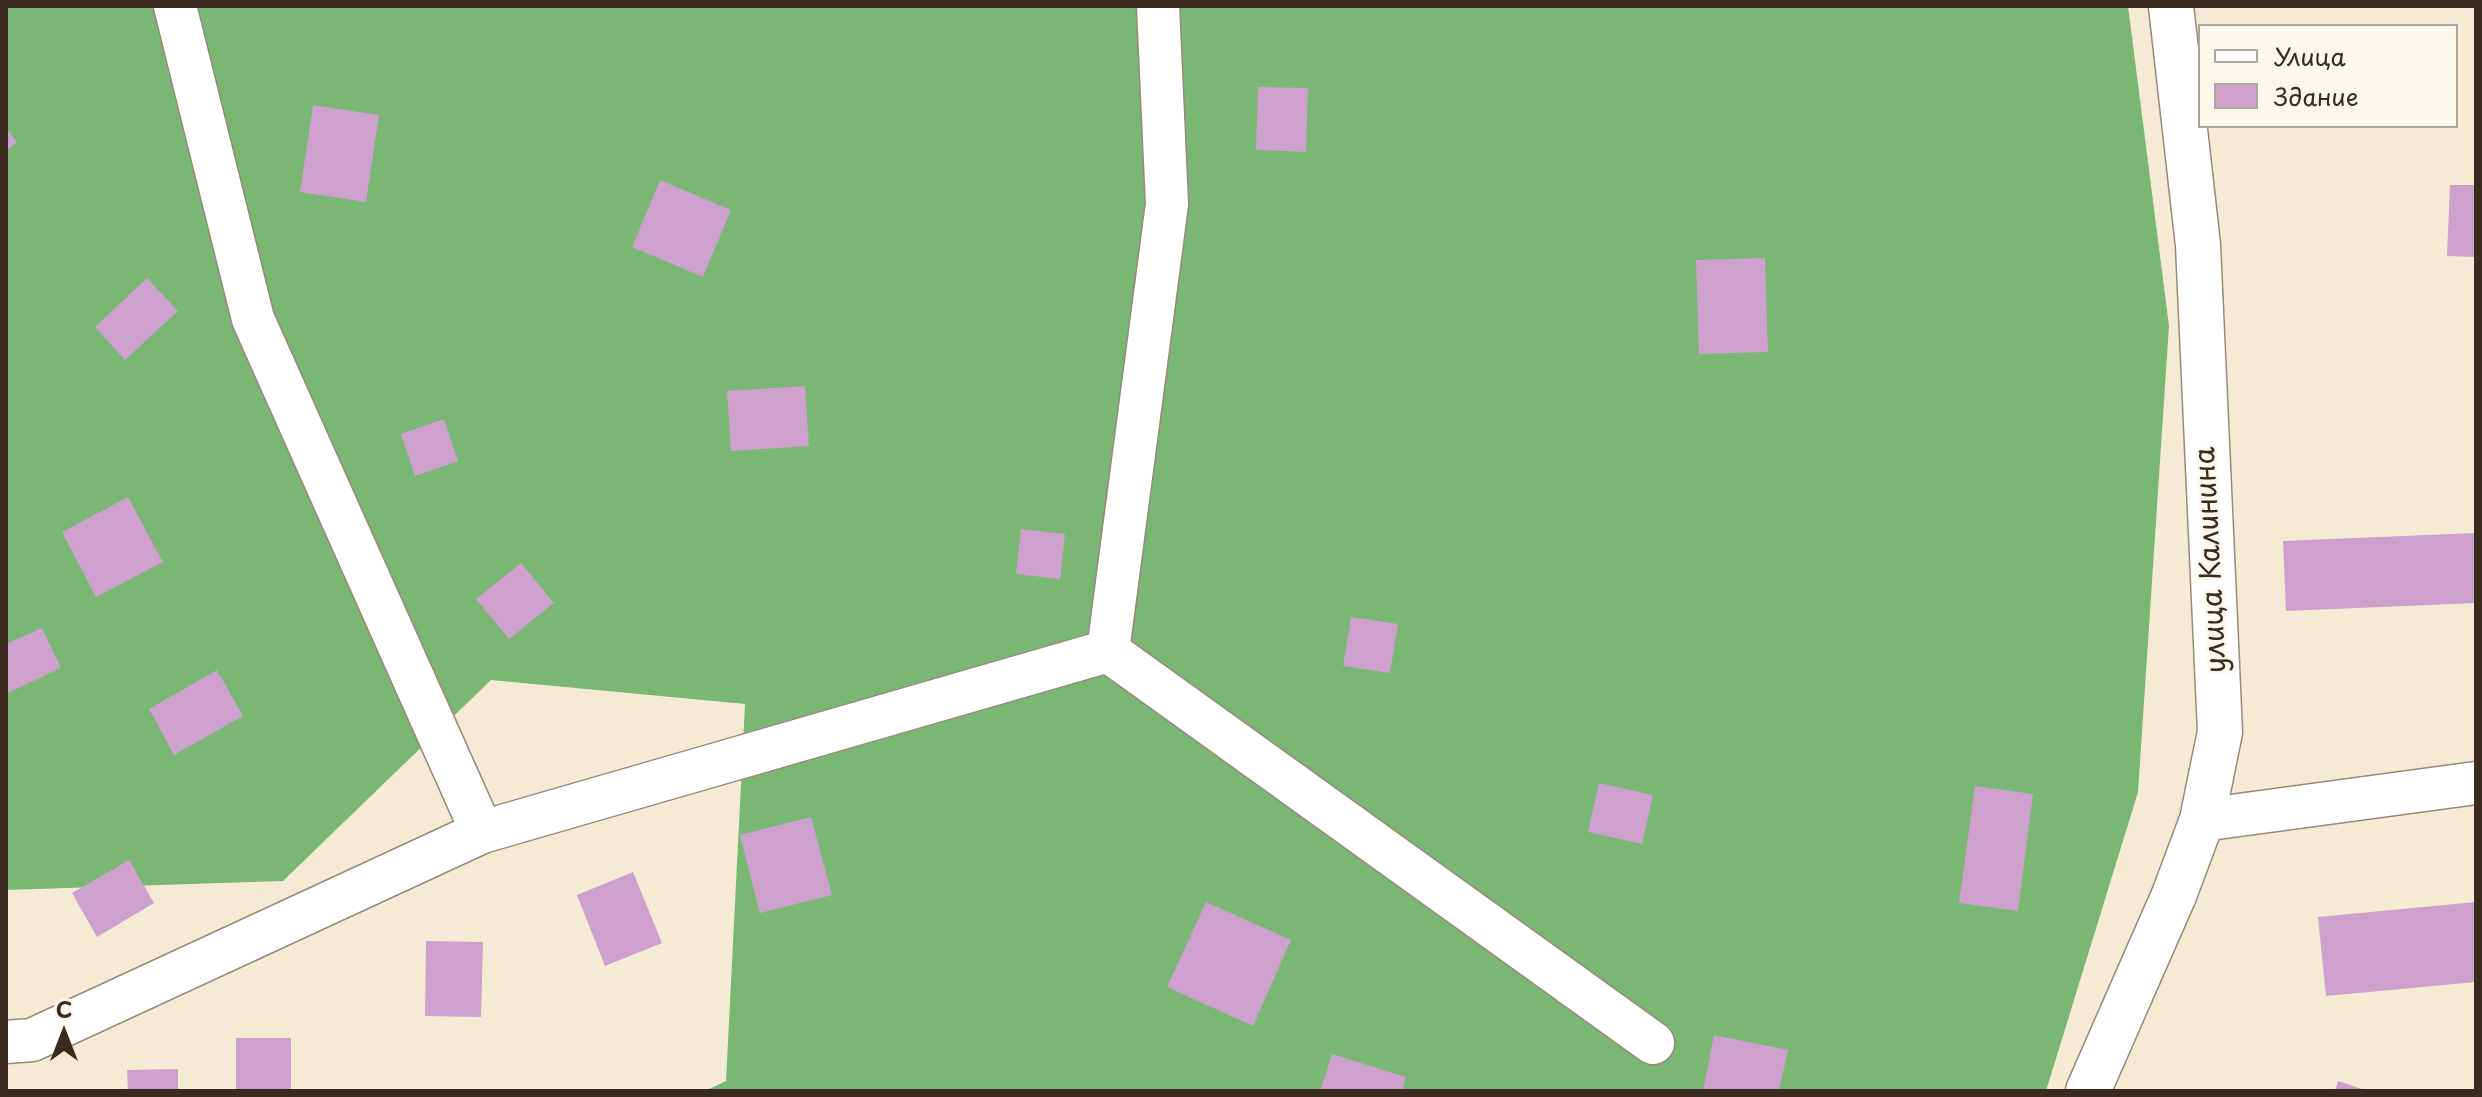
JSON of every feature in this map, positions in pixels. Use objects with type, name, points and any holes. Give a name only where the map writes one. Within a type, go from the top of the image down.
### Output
[{"type":"main road","name":"улица Калинина","points":[[2088,1091],[2174,895],[2202,820],[2220,732],[2198,245],[2171,6]]},
{"type":"street","points":[[175,6],[253,319],[482,832]]},
{"type":"street","points":[[1108,651],[1167,204],[1158,6]]},
{"type":"street","points":[[6,1042],[32,1040],[482,832],[1108,651]]},
{"type":"street","points":[[1108,651],[1653,1043]]},
{"type":"street","points":[[2202,820],[2476,783]]},
{"type":"green space","points":[[6,6],[2128,6],[2169,326],[2138,792],[2046,1091],[705,1091],[726,1081],[745,704],[491,680],[283,881],[6,890]]},
{"type":"building","points":[[1258,87],[1308,88],[1306,152],[1256,150]]},
{"type":"building","points":[[313,105],[379,115],[366,202],[300,192]]},
{"type":"building","points":[[6,128],[17,142],[6,151]]},
{"type":"building","points":[[660,180],[731,210],[703,277],[632,247]]},
{"type":"building","points":[[2450,185],[2476,185],[2476,257],[2447,256]]},
{"type":"building","points":[[1765,258],[1768,352],[1699,354],[1696,260]]},
{"type":"building","points":[[147,278],[178,311],[125,360],[95,327]]},
{"type":"building","points":[[805,386],[809,446],[731,451],[727,391]]},
{"type":"building","points":[[444,419],[458,461],[415,476],[401,434]]},
{"type":"building","points":[[128,497],[163,562],[96,597],[62,532]]},
{"type":"building","points":[[1021,529],[1065,534],[1060,579],[1016,574]]},
{"type":"building","points":[[2476,533],[2476,603],[2286,611],[2283,541]]},
{"type":"building","points":[[521,563],[554,603],[509,639],[476,599]]},
{"type":"building","points":[[1351,617],[1398,624],[1390,673],[1343,666]]},
{"type":"building","points":[[42,628],[61,668],[8,693],[6,644]]},
{"type":"building","points":[[217,670],[243,716],[174,755],[149,709]]},
{"type":"building","points":[[1599,783],[1653,795],[1642,844],[1588,832]]},
{"type":"building","points":[[1975,786],[2033,794],[2018,911],[1959,903]]},
{"type":"building","points":[[811,817],[832,895],[760,913],[740,835]]},
{"type":"building","points":[[129,860],[154,903],[97,937],[72,893]]},
{"type":"building","points":[[633,872],[662,943],[605,966],[577,895]]},
{"type":"building","points":[[1206,902],[1291,940],[1253,1026],[1167,987]]},
{"type":"building","points":[[2476,902],[2476,982],[2326,996],[2318,917]]},
{"type":"building","points":[[426,941],[483,942],[481,1017],[425,1016]]},
{"type":"building","points":[[1714,1035],[1788,1050],[1779,1091],[1703,1091]]},
{"type":"building","points":[[236,1038],[291,1038],[291,1091],[236,1091]]},
{"type":"building","points":[[1332,1054],[1406,1077],[1402,1091],[1320,1091]]},
{"type":"building","points":[[178,1069],[178,1091],[128,1091],[127,1070]]},
{"type":"building","points":[[2338,1081],[2365,1090],[2365,1091],[2335,1091]]}]
